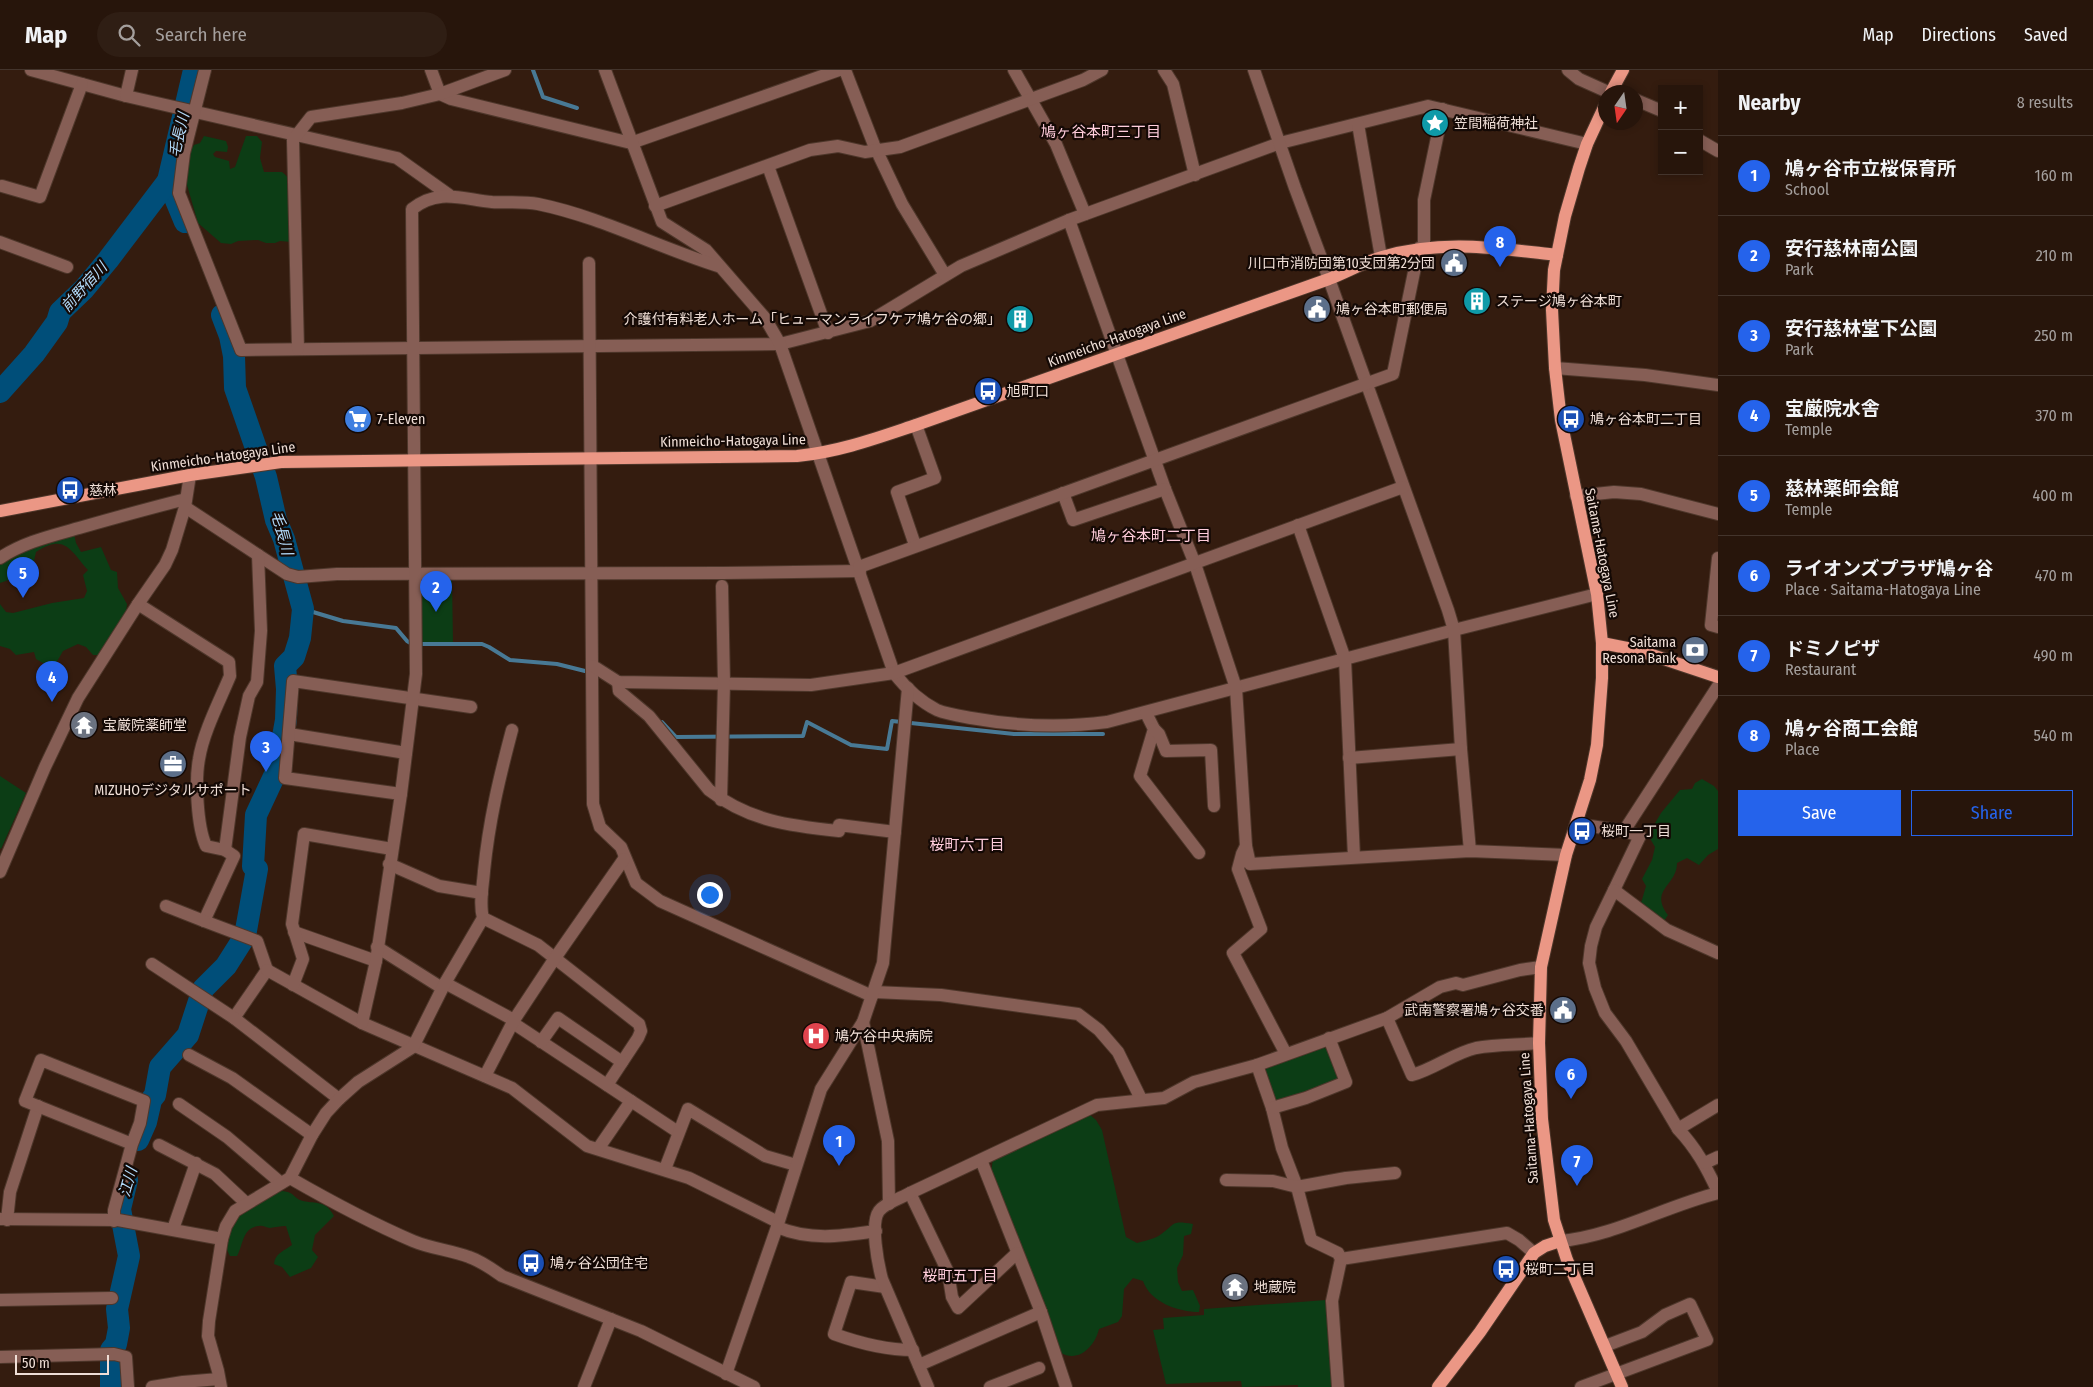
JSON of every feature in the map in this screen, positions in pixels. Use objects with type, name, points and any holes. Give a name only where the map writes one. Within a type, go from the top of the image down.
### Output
[{"type":"main road","points":[[1613,85],[1623,70]]},
{"type":"main road","name":"Saitama-Hatogaya Line","points":[[1598,120],[1586,144],[1565,216],[1556,255],[1552,310],[1555,368],[1561,420],[1597,594],[1602,643],[1602,678],[1597,745],[1590,780],[1566,855],[1541,967],[1539,1043],[1542,1119],[1551,1200],[1560,1242],[1622,1387]]},
{"type":"main road","name":"Kinmeicho-Hatogaya Line","points":[[0,511],[190,475],[274,463],[307,461],[797,456],[818,454],[916,425],[1329,279],[1381,257],[1421,248],[1452,245],[1556,255]]},
{"type":"main road","points":[[1602,643],[1637,650],[1718,677]]},
{"type":"main road","points":[[1438,1387],[1480,1332],[1534,1253],[1545,1246],[1560,1242]]},
{"type":"street","points":[[31,70],[126,96],[397,158],[449,195]]},
{"type":"street","points":[[126,96],[132,70]]},
{"type":"street","points":[[205,70],[184,152],[179,193],[241,350],[590,348],[780,344],[870,321],[906,301],[961,266],[1085,214],[1280,144],[1428,106],[1586,144]]},
{"type":"street","points":[[431,70],[440,94],[451,99],[631,142],[839,70]]},
{"type":"street","points":[[298,349],[293,140],[296,134],[312,117],[402,103],[440,94],[504,70]]},
{"type":"street","points":[[606,70],[662,222],[706,250],[765,318],[780,344],[894,673],[921,699],[938,710],[983,720],[1041,726],[1073,726],[1107,722],[1597,594]]},
{"type":"street","points":[[845,70],[877,150],[902,204],[945,275]]},
{"type":"street","points":[[1014,70],[1056,144],[1085,214]]},
{"type":"street","points":[[655,206],[810,150],[826,146],[838,146],[865,152],[900,147],[1031,100],[1083,80],[1102,70]]},
{"type":"street","points":[[1164,70],[1173,84],[1195,175]]},
{"type":"street","points":[[1254,70],[1294,188],[1329,279],[1454,630],[1460,749],[1470,851]]},
{"type":"street","points":[[1568,70],[1579,79],[1598,87]]},
{"type":"street","points":[[2,186],[40,197],[82,84]]},
{"type":"street","points":[[1643,103],[1658,109]]},
{"type":"street","points":[[0,558],[36,540],[107,519],[186,503],[258,555],[288,574],[298,577],[337,574],[592,574],[859,569],[915,545],[1393,374],[1421,248],[1424,200],[1443,109]]},
{"type":"street","points":[[1358,124],[1381,257]]},
{"type":"street","points":[[1703,142],[1718,151]]},
{"type":"street","points":[[768,166],[828,333]]},
{"type":"street","points":[[362,1023],[376,961],[389,864],[401,794],[416,674],[412,209],[422,201],[449,195],[491,202],[536,204],[592,218],[718,266]]},
{"type":"street","points":[[1069,220],[1165,489],[1195,564],[1236,688],[1246,846],[1250,864],[1470,851],[1566,855]]},
{"type":"street","points":[[0,242],[67,267]]},
{"type":"street","points":[[589,263],[593,804],[600,827],[621,847],[624,859],[636,883],[660,901],[873,994],[941,995],[1078,1014],[1099,1030],[1118,1052],[1141,1099]]},
{"type":"street","points":[[1555,368],[1645,375],[1718,384]]},
{"type":"street","points":[[915,545],[897,492],[936,478],[916,425]]},
{"type":"street","points":[[0,872],[45,766],[78,698],[165,565],[172,550],[186,503],[190,475]]},
{"type":"street","points":[[593,666],[618,682],[811,685],[894,673],[1403,487]]},
{"type":"street","points":[[1063,493],[1073,520],[1165,489]]},
{"type":"street","points":[[1576,496],[1614,492],[1641,494],[1718,514]]},
{"type":"street","points":[[1298,525],[1345,659],[1354,857]]},
{"type":"street","points":[[225,850],[240,737],[249,696],[257,682],[258,674],[260,630],[258,555]]},
{"type":"street","points":[[1718,558],[1711,625],[1718,627]]},
{"type":"street","points":[[722,586],[724,683],[722,800]]},
{"type":"street","points":[[138,604],[229,662],[230,676],[199,758],[198,803],[200,834],[206,846],[225,850],[234,856],[204,921]]},
{"type":"street","points":[[401,794],[285,778],[293,682],[471,707]]},
{"type":"street","points":[[618,682],[619,690],[649,716],[709,790],[722,800],[759,818],[790,826],[838,831],[839,825],[895,832]]},
{"type":"street","points":[[1624,830],[1718,686]]},
{"type":"street","points":[[726,1374],[778,1224],[821,1089],[863,1022],[883,963],[908,688]]},
{"type":"street","points":[[1146,713],[1154,729],[1159,734],[1166,751],[1211,750],[1214,806]]},
{"type":"street","points":[[1154,729],[1140,776],[1199,853]]},
{"type":"street","points":[[152,1387],[184,1382],[220,1383],[208,1336],[222,1239],[226,1226],[235,1211],[286,1181],[326,1113],[339,1099],[358,1082],[413,1047],[444,985],[483,918],[481,911],[482,893],[492,806],[512,730]]},
{"type":"street","points":[[289,734],[406,752]]},
{"type":"street","points":[[1349,758],[1460,749]]},
{"type":"street","points":[[1560,1242],[1598,1234],[1718,1192],[1705,1163],[1678,1128],[1626,1041],[1605,1013],[1595,988],[1589,962],[1596,927],[1640,836],[1624,830],[1577,824]]},
{"type":"street","points":[[293,985],[303,959],[292,924],[304,834],[392,848]]},
{"type":"street","points":[[1246,846],[1238,869],[1261,929],[1233,953],[1286,1054]]},
{"type":"street","points":[[485,1076],[513,1022],[624,859]]},
{"type":"street","points":[[389,864],[439,886],[482,893]]},
{"type":"street","points":[[1614,890],[1667,930],[1718,953]]},
{"type":"street","points":[[166,906],[257,941],[267,970],[362,1023],[413,1047],[512,1088],[587,1146],[689,1178],[796,1233],[826,1237],[876,1231]]},
{"type":"street","points":[[483,918],[538,945],[639,1024],[641,1031],[607,1085]]},
{"type":"street","points":[[294,932],[376,961]]},
{"type":"street","points":[[377,948],[513,1022],[678,1132]]},
{"type":"street","points":[[152,964],[234,1018],[339,1099]]},
{"type":"street","points":[[928,1387],[885,1287],[877,1261],[876,1220],[880,1210],[910,1193],[1060,1120],[1097,1105],[1164,1098],[1194,1082],[1257,1065],[1387,1018],[1440,987],[1456,983],[1463,985],[1520,970],[1541,967]]},
{"type":"street","points":[[234,1018],[267,970]]},
{"type":"street","points":[[542,1042],[558,1018],[622,1062]]},
{"type":"street","points":[[1387,1018],[1412,1076],[1430,1070],[1449,1059],[1476,1048],[1539,1043]]},
{"type":"street","points":[[863,1022],[888,1141],[889,1204]]},
{"type":"street","points":[[1272,1108],[1306,1098],[1346,1082],[1329,1038]]},
{"type":"street","points":[[189,1056],[232,1078],[312,1135]]},
{"type":"street","points":[[114,1221],[114,1210],[132,1144],[140,1123],[144,1101],[41,1060],[24,1100],[132,1144]]},
{"type":"street","points":[[1257,1065],[1272,1108],[1282,1148],[1297,1187],[1311,1240],[1338,1253],[1341,1259],[1332,1301],[1338,1387]]},
{"type":"street","points":[[598,1149],[631,1101]]},
{"type":"street","points":[[179,1104],[286,1181],[414,1241],[434,1249],[469,1257],[490,1267],[502,1276],[611,1318],[754,1387]]},
{"type":"street","points":[[1678,1128],[1718,1105]]},
{"type":"street","points":[[38,1106],[10,1192],[4,1220],[143,1223],[222,1239]]},
{"type":"street","points":[[664,1169],[688,1109],[765,1156],[796,1165]]},
{"type":"street","points":[[159,1145],[216,1174],[246,1203]]},
{"type":"street","points":[[1705,1163],[1718,1157]]},
{"type":"street","points":[[981,1160],[1041,1312],[1066,1387]]},
{"type":"street","points":[[173,1229],[196,1164]]},
{"type":"street","points":[[1226,1180],[1273,1181],[1297,1187],[1346,1178],[1395,1173]]},
{"type":"street","points":[[910,1193],[948,1272],[952,1297],[958,1308],[1017,1253]]},
{"type":"street","points":[[1341,1259],[1508,1233],[1534,1253]]},
{"type":"street","points":[[885,1287],[851,1282],[834,1334],[863,1344],[913,1350]]},
{"type":"street","points":[[0,1300],[112,1298]]},
{"type":"street","points":[[1581,1387],[1707,1340],[1690,1304],[1665,1315],[1642,1332],[1605,1346]]},
{"type":"street","points":[[919,1364],[1041,1312]]},
{"type":"street","points":[[584,1387],[611,1318]]},
{"type":"street","points":[[0,1357],[114,1354],[126,1357],[128,1387]]},
{"type":"street","points":[[990,1387],[1039,1368]]},
{"type":"green space","points":[[204,136],[226,141],[227,152],[216,151],[213,154],[215,157],[229,161],[230,169],[235,167],[246,136],[257,136],[262,142],[260,158],[264,172],[282,172],[289,178],[300,198],[301,207],[298,215],[288,227],[292,233],[292,242],[266,243],[258,240],[238,241],[231,244],[221,243],[198,223],[185,178],[189,154],[194,145],[200,143]]},
{"type":"green space","points":[[74,534],[81,552],[101,547],[111,570],[117,572],[118,588],[127,604],[126,612],[115,628],[114,636],[100,655],[93,655],[86,647],[78,644],[63,651],[55,665],[43,663],[36,659],[34,652],[16,655],[10,649],[0,646],[0,604],[6,612],[13,613],[52,603],[84,598],[87,591],[83,575],[88,570],[66,546],[60,544],[46,546],[36,552],[34,561],[29,566],[29,573],[0,583],[0,562],[10,555]]},
{"type":"green space","points":[[452,580],[453,644],[419,643],[419,581]]},
{"type":"green space","points":[[0,776],[26,793],[1,849],[0,848]]},
{"type":"green space","points":[[1702,779],[1714,786],[1718,791],[1718,849],[1708,855],[1699,865],[1687,858],[1677,863],[1673,877],[1662,893],[1661,899],[1668,915],[1664,921],[1641,903],[1646,886],[1642,879],[1652,860],[1655,847],[1648,835],[1661,813],[1680,790],[1692,789],[1695,783]]},
{"type":"green space","points":[[1322,1047],[1329,1050],[1340,1076],[1337,1082],[1276,1102],[1263,1073],[1265,1068]]},
{"type":"green space","points":[[1089,1114],[1096,1120],[1102,1130],[1126,1237],[1137,1243],[1158,1236],[1174,1224],[1180,1222],[1193,1224],[1191,1234],[1184,1236],[1183,1255],[1177,1268],[1178,1282],[1182,1291],[1193,1290],[1200,1306],[1199,1312],[1174,1308],[1152,1295],[1143,1281],[1133,1278],[1124,1289],[1122,1316],[1118,1322],[1099,1329],[1094,1341],[1085,1351],[1074,1356],[1068,1356],[1061,1353],[991,1174],[993,1158]]},
{"type":"green space","points":[[282,1191],[290,1193],[300,1200],[324,1205],[328,1207],[334,1216],[315,1235],[312,1250],[318,1257],[311,1268],[290,1277],[282,1267],[274,1264],[278,1255],[292,1245],[286,1226],[270,1228],[253,1227],[246,1233],[237,1256],[230,1256],[226,1245],[227,1234],[232,1224],[241,1215],[262,1200]]},
{"type":"green space","points":[[1326,1300],[1332,1387],[1298,1387],[1298,1385],[1242,1387],[1241,1381],[1166,1384],[1153,1330],[1164,1329],[1163,1318],[1204,1315],[1204,1309]]},
{"type":"waterway","name":"毛長川","points":[[185,222],[168,181],[194,70]]},
{"type":"waterway","points":[[533,70],[543,97],[577,108]]},
{"type":"waterway","name":"前野宿川","points":[[0,392],[34,354],[57,322],[60,312],[84,289],[108,260],[168,181]]},
{"type":"waterway","name":"毛長川","points":[[138,1140],[146,1122],[151,1100],[155,1095],[160,1067],[188,1035],[203,989],[226,966],[245,936],[257,869],[253,866],[256,815],[277,770],[286,720],[287,689],[285,666],[294,657],[300,638],[303,609],[284,539],[276,520],[266,477],[235,388],[234,356],[230,336],[222,315]]},
{"type":"waterway","points":[[303,609],[343,621],[396,628],[412,644]]},
{"type":"waterway","points":[[419,644],[482,644],[510,660],[557,664],[589,672]]},
{"type":"waterway","points":[[662,722],[676,737],[803,736],[807,722],[851,745],[887,749],[892,721],[1014,734],[1103,734]]},
{"type":"waterway","name":"江川","points":[[111,1387],[111,1350],[116,1344],[119,1328],[117,1309],[129,1256],[120,1209],[127,1180]]},
{"type":"place","name":"笠間稲荷神社","points":[[1435,123]]},
{"type":"place","name":"川口市消防団第10支団第2分団","points":[[1454,263]]},
{"type":"place","name":"鳩ヶ谷商工会館","points":[[1500,267]]},
{"type":"place","name":"ステージ鳩ヶ谷本町","points":[[1477,301]]},
{"type":"place","name":"鳩ヶ谷本町郵便局","points":[[1317,309]]},
{"type":"place","name":"介護付有料老人ホーム「ヒューマンライフケア鳩ケ谷の郷」","points":[[1020,319]]},
{"type":"place","name":"旭町口","points":[[988,391]]},
{"type":"place","name":"7-Eleven","points":[[358,419]]},
{"type":"place","name":"鳩ヶ谷本町二丁目","points":[[1571,419]]},
{"type":"place","name":"慈林","points":[[70,490]]},
{"type":"place","name":"慈林薬師会館","points":[[23,598]]},
{"type":"place","name":"安行慈林南公園","points":[[436,612]]},
{"type":"place","name":"Saitama Resona Bank","points":[[1695,650]]},
{"type":"place","name":"宝厳院水舎","points":[[52,702]]},
{"type":"place","name":"宝厳院薬師堂","points":[[84,725]]},
{"type":"place","name":"MIZUHOデジタルサポート","points":[[173,764]]},
{"type":"place","name":"安行慈林堂下公園","points":[[266,772]]},
{"type":"place","name":"桜町一丁目","points":[[1582,831]]},
{"type":"place","name":"武南警察署鳩ヶ谷交番","points":[[1563,1010]]},
{"type":"place","name":"鳩ケ谷中央病院","points":[[816,1036]]},
{"type":"place","name":"ライオンズプラザ鳩ヶ谷","points":[[1571,1099]]},
{"type":"place","name":"鳩ヶ谷市立桜保育所","points":[[839,1166]]},
{"type":"place","name":"ドミノピザ","points":[[1577,1186]]},
{"type":"place","name":"鳩ヶ谷公団住宅","points":[[531,1263]]},
{"type":"place","name":"桜町二丁目","points":[[1506,1269]]},
{"type":"place","name":"地蔵院","points":[[1235,1287]]},
{"type":"district","name":"鳩ヶ谷本町三丁目","points":[[1101,132]]},
{"type":"district","name":"鳩ヶ谷本町二丁目","points":[[1151,536]]},
{"type":"district","name":"桜町六丁目","points":[[967,845]]},
{"type":"district","name":"桜町五丁目","points":[[960,1276]]}]
